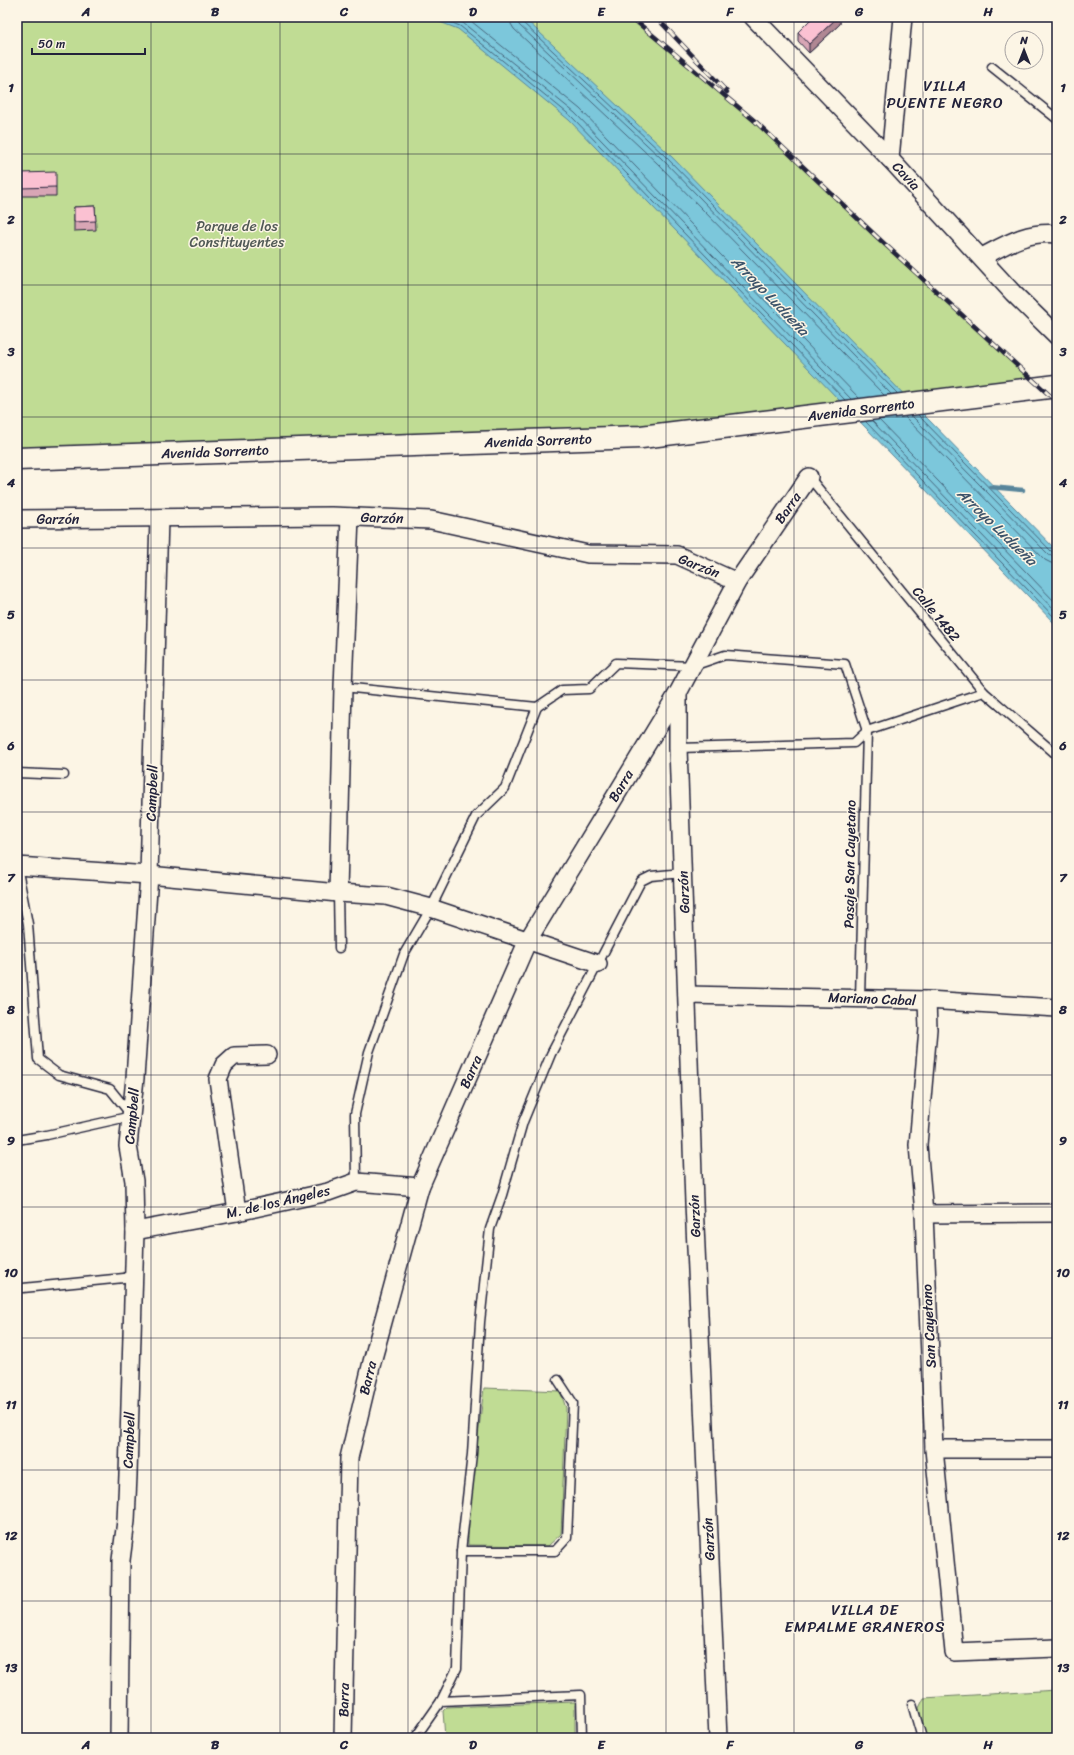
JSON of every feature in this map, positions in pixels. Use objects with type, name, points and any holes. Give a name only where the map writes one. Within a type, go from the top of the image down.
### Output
[{"type":"main road","name":"Avenida Sorrento","points":[[17,459],[641,437],[1057,386]]},
{"type":"street","name":"Cavia","points":[[753,17],[890,159],[982,257],[1013,293],[1057,336]]},
{"type":"street","points":[[890,159],[902,17]]},
{"type":"street","points":[[982,257],[1018,238],[1047,233],[1057,234]]},
{"type":"street","name":"Barra","points":[[343,1738],[349,1458],[372,1362],[420,1187],[528,940],[678,693],[737,582],[809,477]]},
{"type":"street","points":[[338,893],[343,687],[350,517]]},
{"type":"street","name":"Garzón","points":[[17,519],[350,517],[431,520],[588,554],[677,555],[737,582]]},
{"type":"street","name":"Campbell","points":[[119,1738],[121,1560],[126,1520],[128,1482],[135,1231],[134,1181],[128,1146],[132,1116],[150,875],[159,518]]},
{"type":"street","name":"Garzón","points":[[678,693],[678,748],[694,1203],[718,1738]]},
{"type":"street","points":[[17,866],[150,875],[338,893],[386,896],[431,908],[598,964]]},
{"type":"street","name":"Mariano Cabal","points":[[687,995],[927,1000],[1057,1008]]},
{"type":"street","name":"San Cayetano","points":[[927,1000],[928,1028],[918,1145],[924,1214],[934,1449],[954,1652],[1057,1648]]},
{"type":"street","points":[[237,1212],[218,1079],[224,1065],[234,1056],[267,1055]]},
{"type":"street","name":"M. de los Ángeles","points":[[135,1231],[237,1212],[328,1192],[356,1182],[420,1187]]},
{"type":"street","points":[[924,1214],[1057,1213]]},
{"type":"street","points":[[934,1449],[1057,1449]]},
{"type":"lane","points":[[992,67],[1057,119]]},
{"type":"lane","name":"Calle 1482","points":[[809,477],[984,692],[1057,755]]},
{"type":"lane","name":"Pasaje San Cayetano","points":[[693,666],[724,655],[845,664],[867,731],[860,998]]},
{"type":"lane","points":[[356,1182],[355,1114],[369,1052],[404,954],[431,908],[476,816],[505,788],[537,707],[562,690],[589,689],[616,663],[693,666]]},
{"type":"lane","points":[[343,687],[537,707]]},
{"type":"lane","points":[[678,748],[854,743],[867,731],[984,692]]},
{"type":"lane","points":[[17,773],[64,775]]},
{"type":"lane","points":[[17,866],[28,924],[38,1060],[59,1075],[110,1089],[132,1116],[47,1135],[17,1140]]},
{"type":"lane","points":[[415,1738],[441,1701],[457,1668],[461,1551],[472,1454],[480,1322],[490,1229],[502,1195],[523,1122],[551,1054],[641,881],[651,876],[683,873]]},
{"type":"lane","points":[[338,893],[339,948]]},
{"type":"lane","points":[[23,1288],[134,1277]]},
{"type":"lane","points":[[461,1551],[555,1551],[567,1538],[573,1404],[558,1380]]},
{"type":"lane","points":[[441,1701],[581,1695],[582,1738]]},
{"type":"lane","points":[[912,1704],[922,1738]]},
{"type":"green space","name":"Parque de los Constituyentes","points":[[17,17],[631,17],[756,122],[877,237],[1042,388],[641,437],[17,459]]},
{"type":"green space","points":[[484,1388],[560,1391],[566,1408],[561,1534],[548,1546],[468,1545],[468,1518]]},
{"type":"green space","points":[[1057,1690],[1057,1738],[926,1738],[919,1708],[924,1698]]},
{"type":"green space","points":[[575,1702],[575,1738],[445,1738],[443,1711],[447,1707]]},
{"type":"water","name":"Arroyo Ludueña","points":[[427,17],[523,17],[667,152],[1057,551],[1057,626],[569,120],[458,29]]},
{"type":"building","points":[[813,17],[838,17],[809,44],[798,32]]},
{"type":"building","points":[[56,172],[56,187],[20,188],[20,173]]},
{"type":"building","points":[[95,206],[96,221],[74,222],[74,207]]},
{"type":"building","points":[[421,1731],[431,1738],[416,1738]]},
{"type":"waterway","points":[[990,487],[1023,490]]},
{"type":"railway","points":[[631,17],[756,122],[877,237],[1057,402]]},
{"type":"railway","points":[[656,17],[727,92]]},
{"type":"district","name":"VILLA PUENTE NEGRO","points":[[945,94]]},
{"type":"district","name":"VILLA DE EMPALME GRANEROS","points":[[865,1618]]}]
